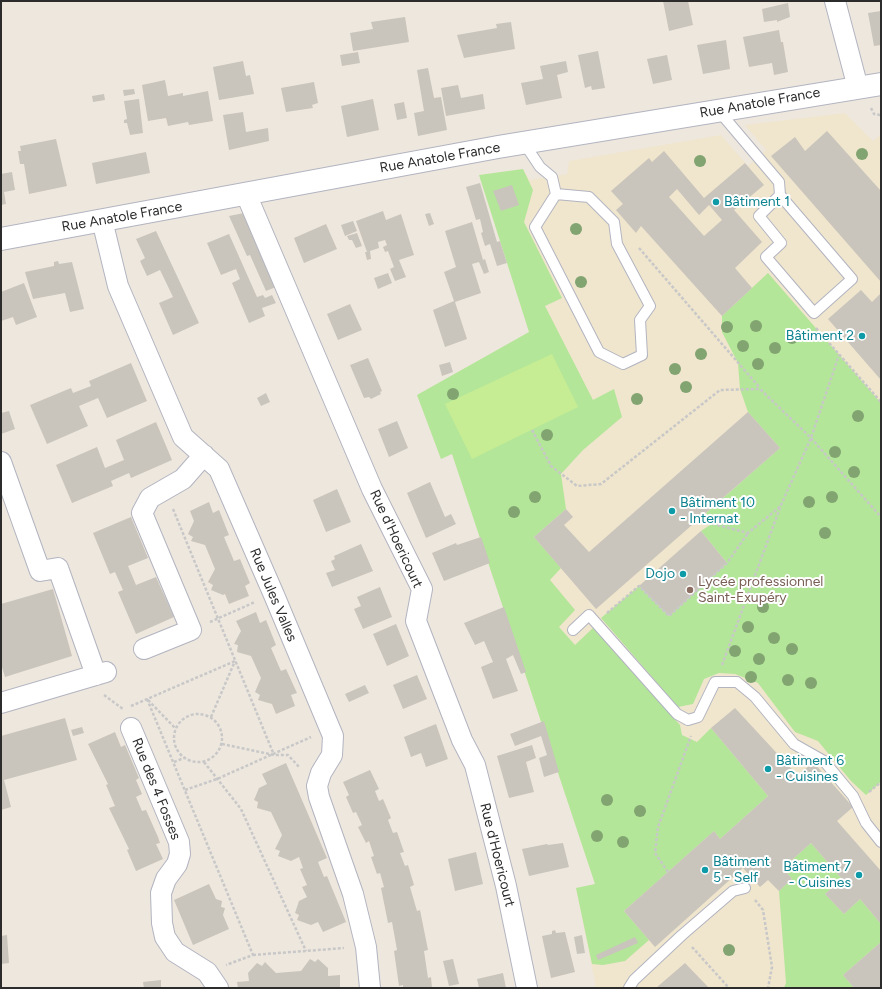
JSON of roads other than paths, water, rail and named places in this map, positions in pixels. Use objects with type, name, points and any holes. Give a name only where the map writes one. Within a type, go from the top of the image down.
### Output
[{"type":"street","points":[[835,1],[858,88]]},
{"type":"street","name":"Rue Anatole France","points":[[1,239],[524,143],[881,84]]},
{"type":"street","name":"Rue d'Hoericourt","points":[[246,194],[372,489],[422,589],[416,621],[462,740],[475,765],[506,886],[527,988]]},
{"type":"street","name":"Rue Jules Valles","points":[[102,220],[118,286],[183,437],[218,469],[274,595],[331,732],[332,755],[321,773],[317,786],[319,797],[353,894],[366,947],[370,988]]},
{"type":"street","points":[[144,649],[191,630],[142,513],[150,498],[183,480],[204,455]]},
{"type":"street","points":[[1,462],[40,571],[58,568],[101,673],[1,703]]},
{"type":"street","name":"Rue des 4 Fosses","points":[[131,728],[163,800],[178,842],[180,854],[178,864],[162,887],[162,923],[165,937],[175,952],[213,980]]},
{"type":"lane","points":[[718,110],[779,182],[780,195],[852,279],[814,314],[766,257],[781,243],[759,216],[780,195]]},
{"type":"lane","points":[[524,143],[540,167],[552,177],[556,194],[535,227],[599,352],[623,364],[642,355],[640,320],[650,306],[617,244],[614,222],[589,197],[556,194]]},
{"type":"lane","points":[[573,630],[589,615],[677,714],[688,720],[698,717],[715,682],[737,682],[755,697],[794,744],[824,761],[853,796],[866,823],[881,842]]},
{"type":"lane","points":[[629,988],[634,980],[682,935],[733,891],[745,888]]},
{"type":"place","name":"Bâtiment 1","points":[[716,202]]},
{"type":"place","name":"Bâtiment 2","points":[[862,336]]},
{"type":"place","name":"Bâtiment 10 - Internat","points":[[672,511]]},
{"type":"place","name":"Dojo","points":[[683,574]]},
{"type":"place","name":"Lycée professionnel Saint-Exupéry","points":[[690,590]]},
{"type":"place","name":"Bâtiment 6 - Cuisines","points":[[768,769]]},
{"type":"place","name":"Bâtiment 5 - Self","points":[[705,870]]},
{"type":"place","name":"Bâtiment 7 - Cuisines","points":[[859,875]]}]
